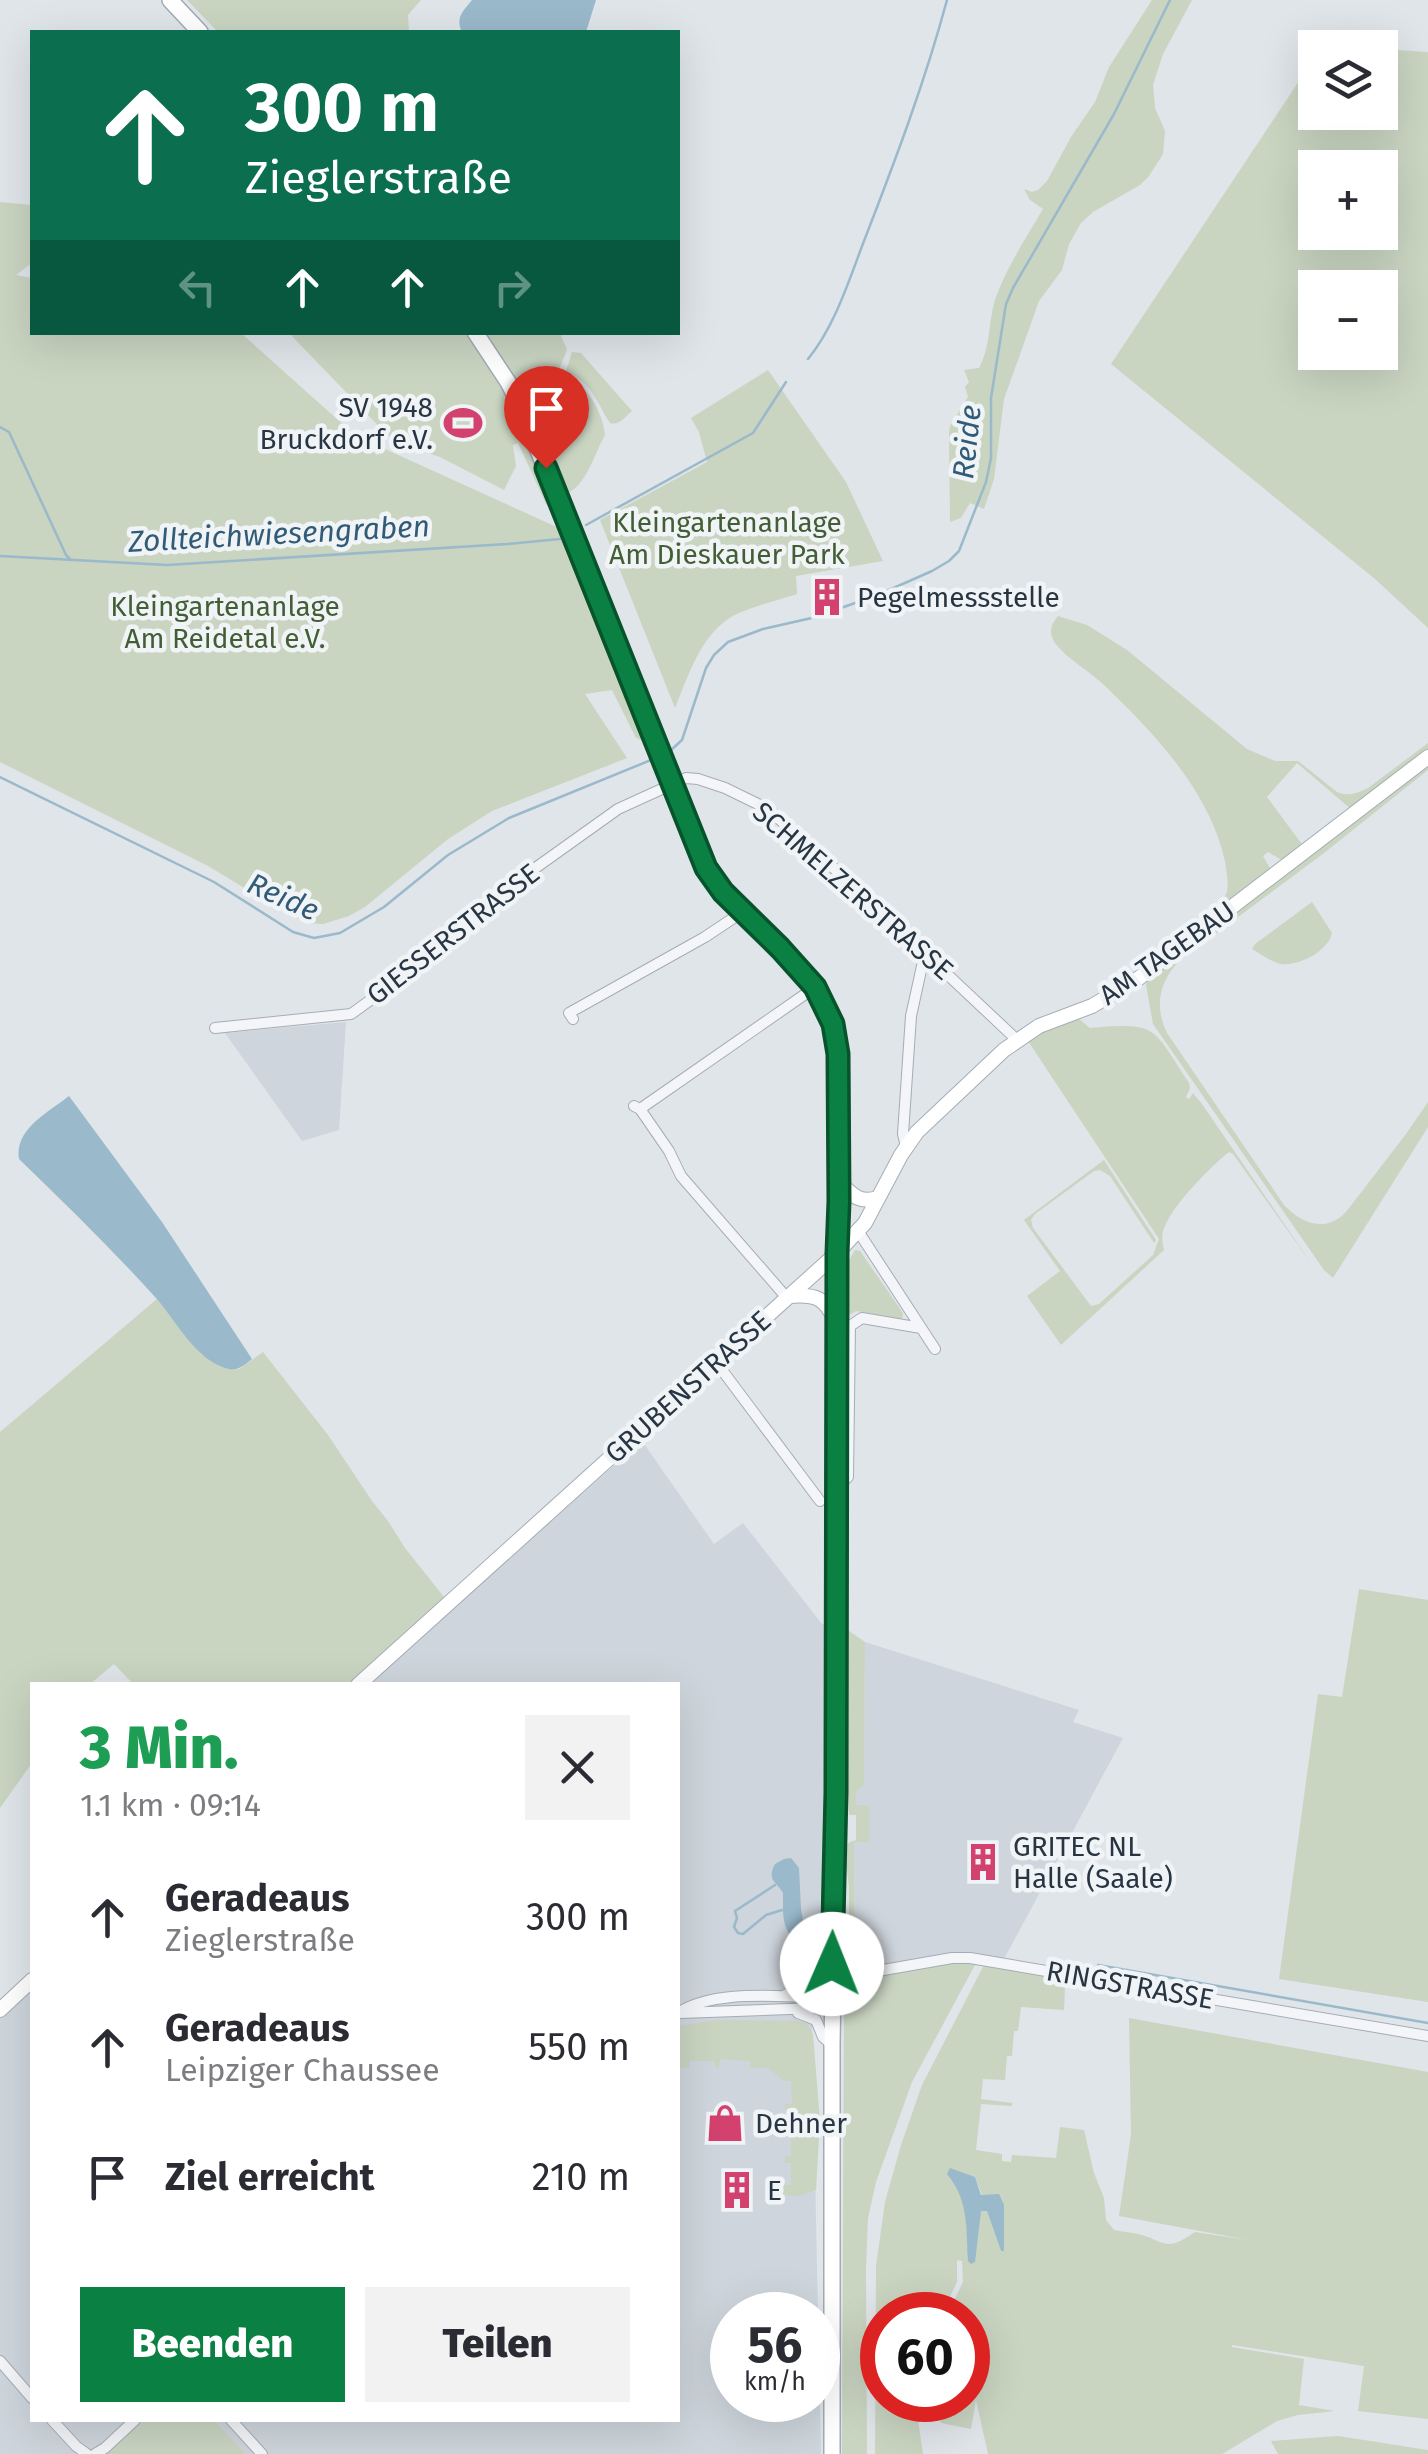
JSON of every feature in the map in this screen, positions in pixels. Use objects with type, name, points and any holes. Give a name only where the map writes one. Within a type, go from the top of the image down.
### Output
[{"type":"main road","points":[[170,0],[198,30]]},
{"type":"main road","points":[[477,335],[520,406],[706,868],[723,892],[815,987],[829,1011],[838,1054],[837,1253],[843,1324],[837,1486],[832,1952],[832,2454]]},
{"type":"street","name":"AM TAGEBAU","points":[[837,1253],[858,1231],[906,1146],[1016,1039],[1092,1006],[1140,978],[1428,757]]},
{"type":"street","name":"SCHMELZERSTRASSE","points":[[672,785],[686,778],[698,779],[768,809],[1016,1039]]},
{"type":"street","name":"GIESSERSTRASSE","points":[[215,1028],[351,1014],[458,936],[534,870],[618,809],[672,785]]},
{"type":"street","points":[[572,1019],[569,1013],[744,912]]},
{"type":"street","points":[[906,1146],[903,1134],[912,1016],[922,966],[928,956]]},
{"type":"street","points":[[804,995],[637,1107],[681,1176],[788,1297],[818,1298],[843,1324],[862,1318],[922,1328]]},
{"type":"street","points":[[839,1182],[854,1197],[878,1198]]},
{"type":"street","points":[[858,1231],[935,1348]]},
{"type":"street","name":"GRUBENSTRASSE","points":[[361,1682],[837,1253]]},
{"type":"street","points":[[716,1362],[820,1501]]},
{"type":"street","points":[[779,1997],[809,1983],[832,1952]]},
{"type":"street","name":"RINGSTRASSE","points":[[832,1978],[970,1958],[1428,2036]]},
{"type":"street","points":[[0,2010],[30,1982]]},
{"type":"street","points":[[680,2012],[701,2002],[733,1998],[819,1997],[832,2001]]},
{"type":"street","points":[[680,2013],[817,2008],[832,2001]]},
{"type":"street","points":[[787,2010],[816,2020],[832,2045]]},
{"type":"street","points":[[0,2360],[30,2396]]},
{"type":"street","points":[[54,2422],[87,2454]]},
{"type":"street","points":[[95,2454],[134,2422]]},
{"type":"street","points":[[232,2422],[262,2454]]},
{"type":"shaded area","points":[[346,1022],[339,1130],[302,1141],[225,1033]]},
{"type":"shaded area","points":[[642,1441],[714,1544],[743,1523],[822,1624],[827,1625],[825,1831],[812,2031],[818,2292],[710,2292],[710,2422],[820,2422],[821,2454],[0,2454],[0,2017],[30,1989],[30,2422],[680,2422],[680,1682],[368,1682]]},
{"type":"shaded area","points":[[865,1642],[1079,1710],[1073,1722],[1123,1738],[1004,1959],[961,1953],[868,1969],[855,1960],[854,1841],[869,1842],[856,1805],[856,1792],[864,1785]]},
{"type":"green space","points":[[187,0],[421,0],[408,15],[409,30],[216,30]]},
{"type":"green space","points":[[1152,0],[1192,0],[1163,54],[1153,85],[1155,108],[1165,131],[1163,154],[1140,185],[1081,223],[1069,244],[1062,270],[1039,301],[1004,399],[994,479],[984,509],[970,503],[961,518],[950,522],[949,433],[968,397],[965,387],[969,382],[964,370],[979,368],[1000,288],[1043,209],[1030,200],[1024,189],[1038,190],[1047,181],[1095,102],[1109,67]]},
{"type":"green space","points":[[1398,50],[1428,52],[1428,628],[1375,579],[1111,364],[1298,83],[1298,130],[1398,130]]},
{"type":"green space","name":"Kleingartenanlage Am Reidetal e.V.","points":[[0,202],[30,205],[30,264],[16,275],[30,278],[30,335],[243,335],[377,455],[385,449],[561,529],[647,742],[636,738],[612,690],[585,694],[627,758],[492,811],[448,839],[365,907],[323,924],[289,915],[208,866],[0,762]]},
{"type":"green space","points":[[291,335],[467,335],[511,402],[551,500],[546,504],[518,443],[513,445],[516,466],[504,490],[440,457],[394,442]]},
{"type":"green space","points":[[481,335],[561,335],[567,350],[547,399],[537,415],[530,414]]},
{"type":"green space","points":[[572,352],[581,353],[632,411],[622,420],[610,423],[588,388],[566,371]]},
{"type":"green space","name":"Kleingartenanlage Am Dieskauer Park","points":[[768,370],[846,482],[883,561],[796,576],[797,594],[728,619],[702,648],[675,708],[600,520],[707,462],[691,418]]},
{"type":"green space","points":[[569,378],[594,402],[605,435],[585,476],[566,494],[542,434],[559,383]]},
{"type":"green space","points":[[1058,616],[1087,625],[1127,650],[1247,749],[1275,761],[1298,761],[1337,792],[1357,793],[1368,788],[1428,743],[1428,750],[1352,810],[1297,763],[1267,797],[1304,847],[1285,862],[1268,852],[1263,856],[1271,870],[1221,911],[1218,905],[1227,892],[1227,872],[1206,810],[1177,764],[1141,722],[1055,643],[1051,629]]},
{"type":"green space","points":[[1428,763],[1428,770],[1324,853],[1180,960],[1167,977],[1161,995],[1167,1033],[1284,1205],[1306,1221],[1322,1224],[1346,1212],[1428,1102],[1428,1127],[1333,1278],[1153,1024],[1146,985],[1148,978]]},
{"type":"green space","points":[[1312,902],[1332,933],[1319,951],[1296,963],[1281,964],[1252,949],[1255,944]]},
{"type":"green space","points":[[1079,1019],[1090,1028],[1142,1028],[1160,1039],[1189,1083],[1186,1097],[1189,1099],[1193,1093],[1202,1104],[1313,1266],[1229,1152],[1176,1207],[1163,1232],[1164,1250],[1061,1345],[1027,1296],[1060,1271],[1024,1220],[1104,1160],[1156,1240],[1154,1243],[1110,1176],[1100,1170],[1031,1220],[1091,1306],[1099,1304],[1153,1255],[1159,1239],[1026,1038]]},
{"type":"green space","points":[[855,1250],[860,1251],[903,1313],[902,1319],[856,1311],[848,1316],[848,1262]]},
{"type":"green space","points":[[157,1299],[202,1355],[239,1369],[263,1352],[444,1597],[354,1682],[131,1682],[114,1664],[93,1682],[30,1682],[30,1766],[0,1808],[0,1432]]},
{"type":"green space","points":[[1359,1589],[1428,1600],[1428,2002],[1279,1979],[1318,1694],[1342,1697]]},
{"type":"green space","points":[[846,1629],[865,1642],[864,1785],[856,1792],[856,1805],[869,1806],[869,1842],[854,1842],[855,1960],[868,1969],[858,1970],[844,1964],[849,1886],[844,1848],[856,1840],[856,1815],[849,1815],[844,1780]]},
{"type":"green space","points":[[959,1962],[976,1963],[912,2082],[876,2182],[868,2218],[866,2292],[860,2292],[860,2422],[867,2422],[867,2454],[842,2454],[844,1996],[849,1984]]},
{"type":"green space","points":[[984,1965],[1053,1977],[1065,1987],[1064,2010],[1021,2007],[1012,2056],[1007,2056],[1005,2080],[983,2079],[981,2099],[1012,2106],[981,2104],[976,2150],[1002,2154],[1002,2161],[1011,2162],[1012,2155],[1056,2158],[1060,2127],[1084,2130],[1104,2198],[1106,2220],[1114,2230],[1162,2243],[1181,2241],[1195,2232],[1249,2240],[1119,2216],[1131,2135],[1129,2018],[1428,2072],[1428,2419],[1358,2411],[1364,2366],[1232,2345],[1304,2359],[1299,2405],[1335,2411],[1277,2421],[1222,2454],[988,2454],[981,2422],[990,2422],[990,2292],[958,2292],[963,2282],[962,2261],[957,2260],[957,2282],[952,2292],[876,2292],[885,2202],[922,2085]],"holes":[[[958,2172],[975,2177],[1004,2251],[987,2211],[980,2210],[969,2261]]]},
{"type":"green space","points":[[718,2020],[806,2024],[813,2034],[820,2121],[816,2190],[796,2196],[783,2193],[783,2185],[791,2185],[791,2163],[784,2163],[785,2157],[791,2156],[791,2109],[785,2109],[785,2104],[792,2104],[791,2081],[784,2081],[768,2068],[750,2068],[750,2061],[720,2059],[716,2068],[715,2061],[690,2061],[689,2068],[680,2068],[680,2026]]},
{"type":"green space","points":[[142,2422],[216,2422],[245,2454],[107,2454]]},
{"type":"green space","points":[[875,2422],[918,2422],[923,2454],[875,2454]]},
{"type":"green space","points":[[941,2422],[972,2422],[971,2429]]},
{"type":"green space","points":[[1338,2436],[1428,2450],[1428,2454],[1278,2454],[1271,2441]]},
{"type":"water","points":[[472,0],[596,0],[587,30],[461,30],[463,11]]},
{"type":"water","points":[[69,1096],[162,1222],[252,1359],[243,1366],[225,1368],[204,1356],[139,1279],[19,1159],[27,1130]]},
{"type":"water","points":[[791,1858],[799,1868],[806,1937],[803,1947],[787,1930],[783,1893],[772,1877],[775,1864]]},
{"type":"water","points":[[950,2168],[975,2177],[981,2195],[999,2194],[1004,2205],[1004,2251],[987,2211],[981,2211],[975,2262],[968,2261],[965,2215],[947,2174]]},
{"type":"waterway","name":"Zollteichwiesengraben","points":[[808,359],[847,287],[909,121],[947,0]]},
{"type":"waterway","name":"Reide","points":[[670,751],[682,740],[706,668],[728,642],[880,594],[932,571],[959,551],[986,482],[991,458],[991,398],[1006,304],[1114,114],[1170,0]]},
{"type":"waterway","name":"Zollteichwiesengraben","points":[[586,525],[753,433],[786,382]]},
{"type":"waterway","points":[[0,427],[9,432],[71,560]]},
{"type":"waterway","name":"Zollteichwiesengraben","points":[[0,556],[167,565],[560,539]]},
{"type":"waterway","name":"Reide","points":[[0,777],[214,882],[293,932],[314,938],[340,933],[384,907],[448,855],[509,818],[651,760]]},
{"type":"waterway","points":[[775,1885],[735,1911],[734,1927],[743,1934],[766,1915],[782,1910]]},
{"type":"waterway","points":[[1098,1965],[1428,2023]]},
{"type":"place","name":"SV 1948 Bruckdorf e.V.","points":[[463,423]]},
{"type":"place","name":"Pegelmessstelle","points":[[827,597]]},
{"type":"place","name":"GRITEC NL Halle (Saale)","points":[[983,1862]]},
{"type":"place","name":"Dehner","points":[[725,2123]]},
{"type":"place","name":"E","points":[[737,2190]]},
{"type":"route","points":[[546,468],[706,868],[723,892],[815,987],[829,1011],[836,1038],[839,1201],[832,1964]]}]
